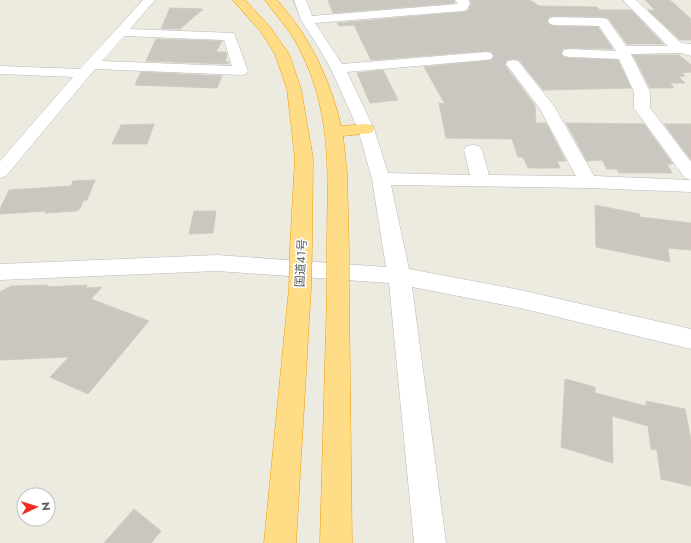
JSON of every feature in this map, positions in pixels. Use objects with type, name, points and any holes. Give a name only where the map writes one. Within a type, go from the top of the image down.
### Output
[{"type":"highway","points":[[271,0],[287,18],[305,45],[318,73],[336,147],[338,251],[336,543]]},
{"type":"highway","name":"国道41号","points":[[238,1],[266,30],[282,54],[294,89],[304,158],[300,288],[280,543]]},
{"type":"highway","points":[[333,132],[366,129]]},
{"type":"street","points":[[0,172],[87,69],[149,0]]},
{"type":"street","points":[[300,0],[307,20],[326,46],[366,129],[381,179],[400,276],[430,543]]},
{"type":"street","points":[[379,0],[388,13]]},
{"type":"street","points":[[307,20],[463,7],[464,3],[461,0]]},
{"type":"street","points":[[629,0],[676,46],[689,49]]},
{"type":"street","points":[[554,21],[603,22],[623,52],[642,92],[642,108],[691,174]]},
{"type":"street","points":[[0,70],[87,69],[241,71],[229,36],[120,32]]},
{"type":"street","points":[[569,53],[689,49]]},
{"type":"street","points":[[338,69],[486,56]]},
{"type":"street","points":[[512,64],[546,106],[588,182]]},
{"type":"street","points":[[473,150],[481,180]]},
{"type":"street","points":[[381,179],[588,182],[691,186]]},
{"type":"street","points":[[0,272],[217,263],[400,276],[520,298],[691,339]]},
{"type":"building","points":[[328,0],[454,0],[455,3],[333,13]]},
{"type":"building","points":[[470,0],[530,0],[539,6],[597,7],[600,10],[631,10],[664,44],[627,44],[608,18],[549,17],[547,22],[554,26],[598,27],[613,49],[569,48],[563,49],[561,54],[564,57],[569,58],[618,60],[631,88],[543,90],[519,60],[507,60],[505,65],[535,105],[536,123],[546,123],[566,161],[557,161],[560,168],[528,168],[523,157],[518,157],[512,139],[446,138],[439,103],[445,104],[424,67],[491,60],[494,57],[492,52],[486,51],[371,60],[354,25],[339,26],[337,23],[463,12],[468,11],[471,4]]},
{"type":"building","points":[[645,0],[670,0],[691,19],[691,40],[680,40],[648,10],[655,10]]},
{"type":"building","points":[[170,8],[203,9],[180,29],[161,29]]},
{"type":"building","points":[[156,39],[222,41],[216,52],[226,52],[227,56],[225,61],[229,62],[228,64],[146,61]]},
{"type":"building","points":[[633,55],[679,55],[691,65],[691,72],[681,73],[685,76],[679,77],[685,83],[670,83],[674,88],[650,88]]},
{"type":"building","points":[[383,70],[398,100],[370,103],[357,73]]},
{"type":"building","points":[[141,72],[222,76],[217,88],[135,85]]},
{"type":"building","points":[[566,123],[644,124],[673,164],[667,164],[672,173],[619,173],[617,169],[607,169],[602,160],[587,161]]},
{"type":"building","points":[[154,124],[147,144],[112,144],[121,125]]},
{"type":"building","points":[[664,124],[691,124],[691,160]]},
{"type":"building","points":[[95,180],[87,200],[83,201],[80,209],[77,211],[45,213],[46,211],[0,214],[0,209],[9,190],[71,186],[73,181]]},
{"type":"building","points":[[595,205],[640,214],[640,217],[691,223],[691,250],[668,248],[670,262],[596,247]]},
{"type":"building","points":[[194,211],[216,211],[213,233],[189,234]]},
{"type":"building","points":[[48,285],[47,287],[87,285],[86,288],[102,287],[91,299],[149,321],[88,394],[50,377],[69,357],[0,360],[0,292],[11,286]]},
{"type":"building","points":[[565,379],[595,387],[595,393],[646,406],[646,401],[685,409],[691,440],[691,486],[661,479],[657,450],[651,449],[648,426],[612,416],[613,463],[561,447]]},
{"type":"building","points":[[134,509],[161,531],[151,543],[104,543]]}]
